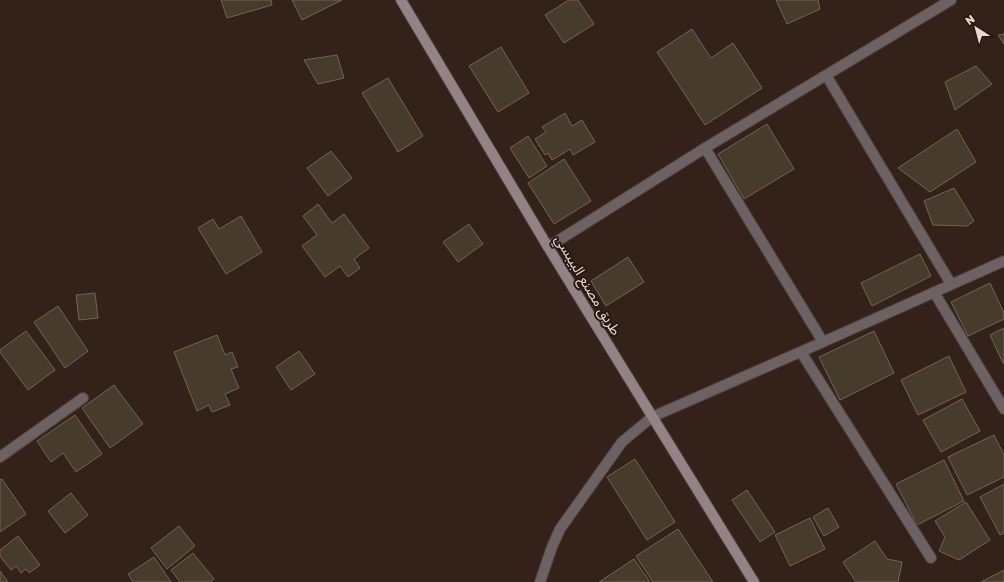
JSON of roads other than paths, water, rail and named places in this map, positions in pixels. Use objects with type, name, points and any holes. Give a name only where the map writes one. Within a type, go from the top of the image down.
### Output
[{"type":"main road","name":"طريق مصنع البيبسي","points":[[401,0],[548,247],[754,582]]},
{"type":"street","points":[[548,247],[705,148],[951,0]]},
{"type":"street","points":[[826,75],[951,284]]},
{"type":"street","points":[[705,148],[823,342]]},
{"type":"street","points":[[540,582],[560,529],[622,442],[652,417],[1004,261]]},
{"type":"street","points":[[934,292],[1004,409]]},
{"type":"street","points":[[801,352],[931,558]]},
{"type":"street","points":[[0,457],[83,398]]}]
